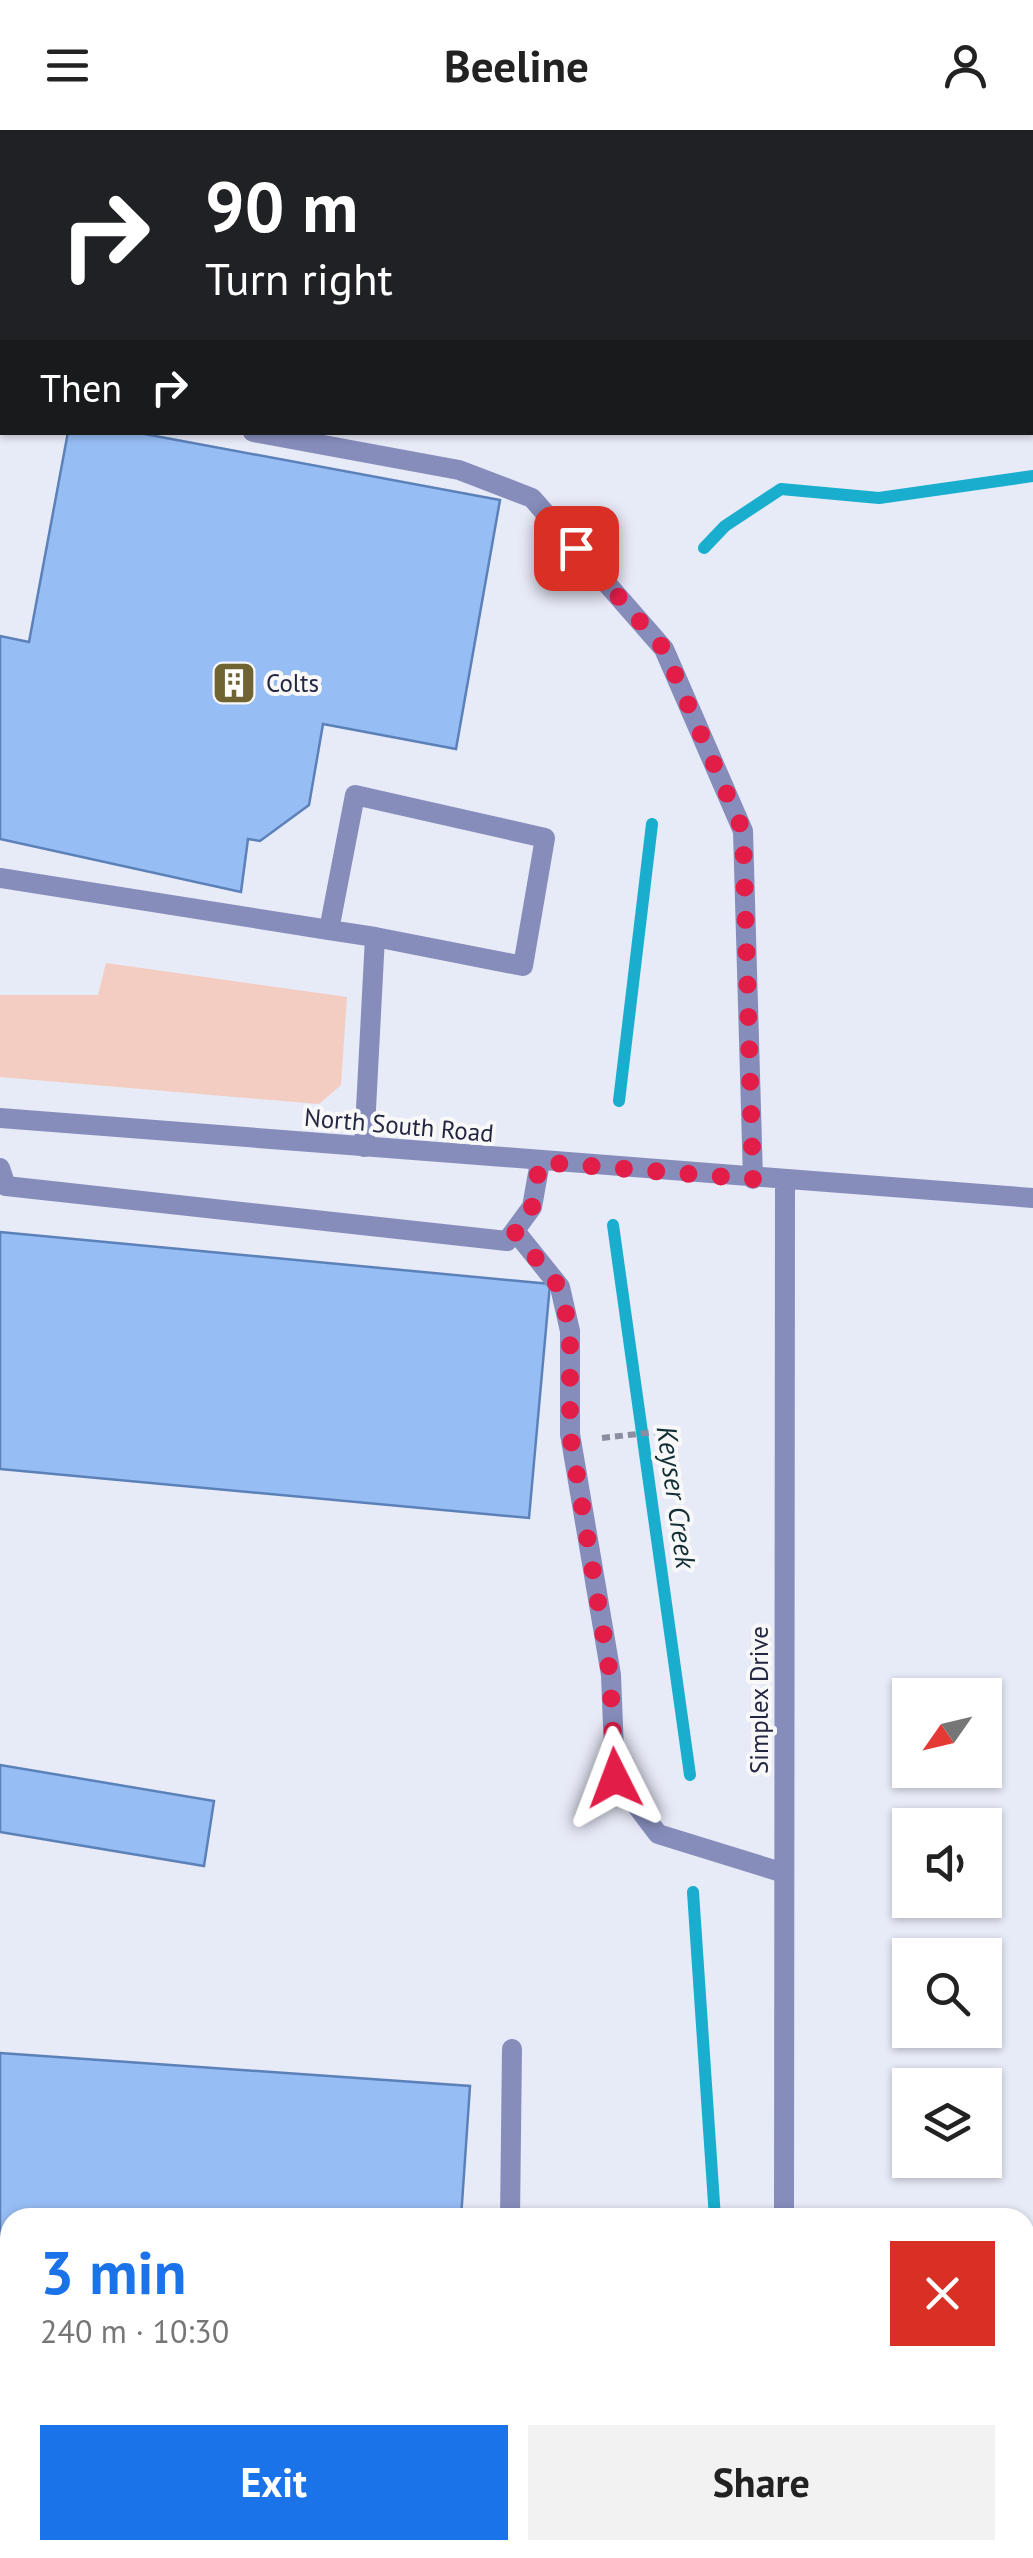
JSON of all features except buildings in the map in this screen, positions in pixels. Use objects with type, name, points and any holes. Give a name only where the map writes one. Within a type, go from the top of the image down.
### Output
[{"type":"street","points":[[270,435],[460,470],[532,498],[664,649],[743,831],[753,1179]]},
{"type":"street","points":[[0,878],[329,930],[375,936],[523,966],[545,838],[355,796],[329,930]]},
{"type":"street","points":[[364,1147],[375,936]]},
{"type":"street","name":"North South Road","points":[[0,1118],[784,1182],[1033,1198]]},
{"type":"street","points":[[0,1168],[6,1186],[507,1241],[532,1207],[540,1162]]},
{"type":"street","name":"Simplex Drive","points":[[784,1182],[784,2208]]},
{"type":"street","points":[[514,1231],[560,1288],[570,1331],[570,1434],[610,1674],[615,1778],[658,1834],[784,1873]]},
{"type":"street","points":[[510,2208],[512,2049]]},
{"type":"path","points":[[606,1438],[654,1432]]},
{"type":"shaded area","points":[[106,963],[347,997],[341,1085],[319,1104],[0,1077],[0,995],[98,995]]},
{"type":"waterway","name":"Keyser Creek","points":[[704,548],[725,526],[781,489],[879,498],[1033,476]]},
{"type":"waterway","name":"Keyser Creek","points":[[619,1101],[652,824]]},
{"type":"waterway","name":"Keyser Creek","points":[[613,1225],[690,1775]]},
{"type":"waterway","name":"Keyser Creek","points":[[693,1892],[714,2208]]},
{"type":"place","name":"Colts","points":[[234,683]]},
{"type":"route","points":[[576,548],[664,649],[743,831],[752,1092],[753,1179],[540,1162],[532,1207],[514,1231],[560,1288],[570,1331],[570,1434],[580,1515],[610,1674],[615,1778]]}]
